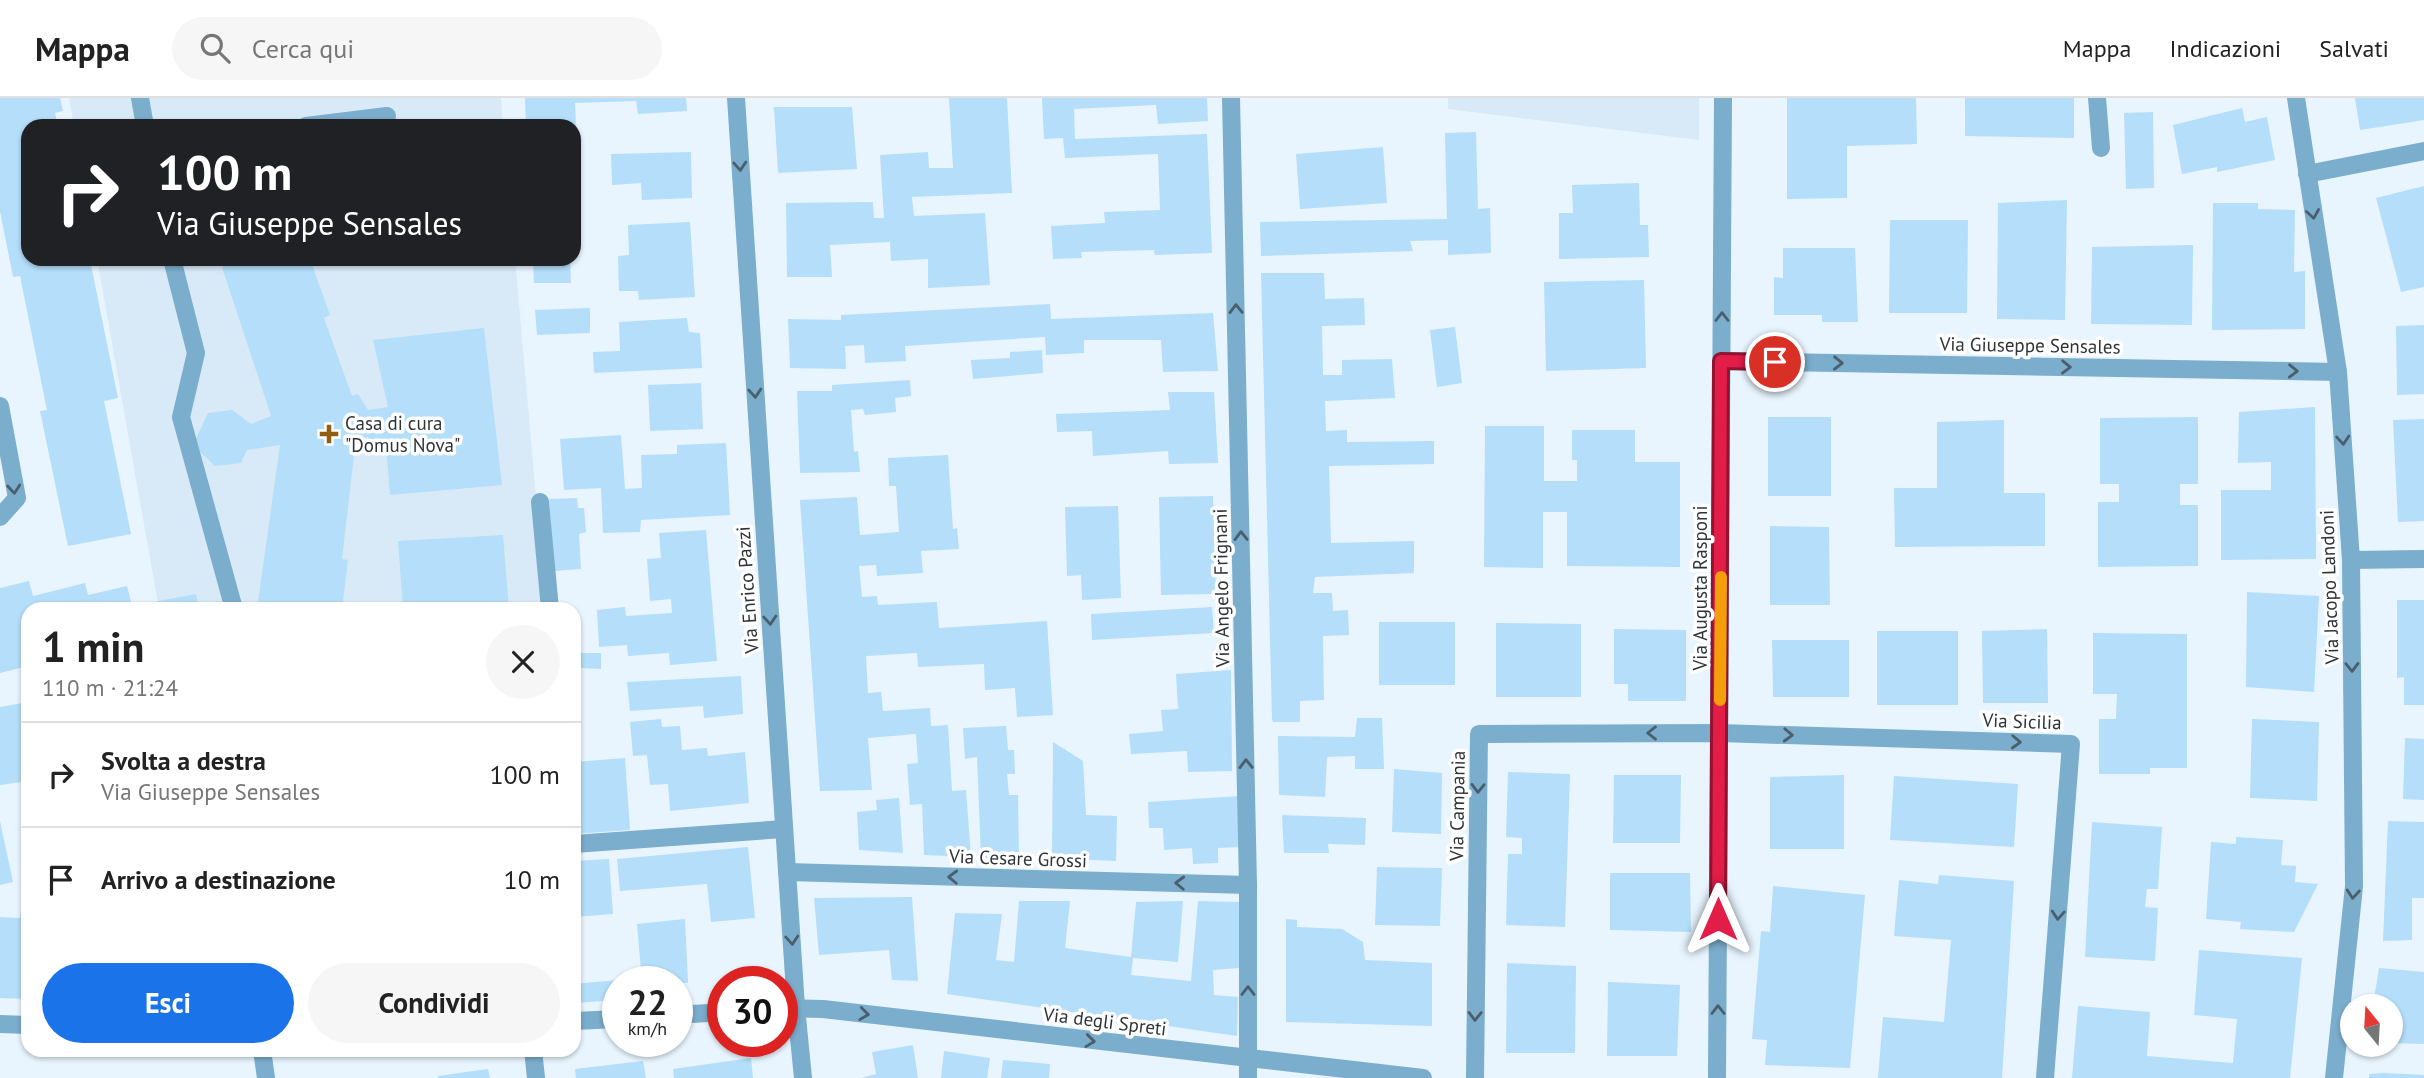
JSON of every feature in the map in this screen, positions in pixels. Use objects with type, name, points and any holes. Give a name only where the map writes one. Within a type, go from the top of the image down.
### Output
[{"type":"street","points":[[140,98],[144,119]]},
{"type":"street","name":"Via Enrico Pazzi","points":[[736,98],[787,872],[788,966]]},
{"type":"street","name":"Via Angelo Frignani","points":[[1231,98],[1248,886],[1248,1078]]},
{"type":"street","name":"Via Augusta Rasponi","points":[[1717,1078],[1723,98]]},
{"type":"street","points":[[2097,98],[2101,148]]},
{"type":"street","name":"Via Jacopo Landoni","points":[[2296,98],[2339,372],[2351,560],[2354,886],[2334,1078]]},
{"type":"street","points":[[363,119],[387,116]]},
{"type":"street","points":[[2307,174],[2424,150]]},
{"type":"street","points":[[174,266],[196,353],[181,417],[232,602]]},
{"type":"street","name":"Via Giuseppe Sensales","points":[[1721,361],[2339,372]]},
{"type":"street","points":[[0,406],[17,498],[0,517]]},
{"type":"street","points":[[540,502],[549,602]]},
{"type":"street","points":[[2351,560],[2424,559]]},
{"type":"street","name":"Via Campania","points":[[1475,1078],[1479,734],[1720,733]]},
{"type":"street","name":"Via Sicilia","points":[[1720,733],[2071,744],[2045,1078]]},
{"type":"street","points":[[581,844],[784,829]]},
{"type":"street","name":"Via Cesare Grossi","points":[[787,872],[1248,886]]},
{"type":"street","name":"Via degli Spreti","points":[[798,1009],[1423,1078]]},
{"type":"street","points":[[581,1021],[602,1020]]},
{"type":"street","points":[[0,1024],[21,1025]]},
{"type":"street","name":"Via Enrico Pazzi","points":[[798,1053],[803,1078]]},
{"type":"street","points":[[263,1057],[266,1078]]},
{"type":"street","points":[[534,1057],[536,1078]]},
{"type":"shaded area","points":[[69,98],[501,98],[502,119],[73,119]]},
{"type":"shaded area","points":[[1448,98],[1699,98],[1699,140],[1448,109]]},
{"type":"shaded area","name":"Casa di cura \"Domus Nova\"","points":[[98,266],[516,266],[545,602],[158,602]]},
{"type":"building","points":[[0,98],[60,98],[63,111],[55,113],[56,119],[21,119],[21,266],[91,266],[118,398],[104,401],[131,534],[68,546],[40,411],[47,410],[20,276],[13,277],[0,211]]},
{"type":"building","points":[[525,98],[686,98],[687,111],[638,114],[636,101],[575,103],[576,119],[526,119]]},
{"type":"building","points":[[949,98],[1007,98],[1012,193],[912,197],[914,216],[985,213],[990,285],[928,288],[928,259],[891,261],[890,242],[830,245],[832,277],[787,277],[786,203],[873,202],[874,218],[884,218],[880,155],[928,152],[929,168],[953,168]]},
{"type":"building","points":[[1042,98],[1207,98],[1208,121],[1158,124],[1156,105],[1074,109],[1075,139],[1207,134],[1212,253],[1155,255],[1154,250],[1081,252],[1082,258],[1053,259],[1051,226],[1105,223],[1104,212],[1160,210],[1158,154],[1065,158],[1063,138],[1044,139]]},
{"type":"building","points":[[1787,98],[1916,98],[1917,144],[1847,146],[1847,198],[1787,199]]},
{"type":"building","points":[[1965,98],[2074,98],[2074,138],[1965,136]]},
{"type":"building","points":[[2355,98],[2424,98],[2424,120],[2360,130]]},
{"type":"building","points":[[774,107],[852,107],[857,169],[778,173]]},
{"type":"building","points":[[2242,108],[2245,122],[2267,117],[2275,160],[2217,172],[2217,167],[2182,174],[2173,125]]},
{"type":"building","points":[[2153,112],[2154,188],[2126,189],[2124,113]]},
{"type":"building","points":[[1476,132],[1478,209],[1490,208],[1491,253],[1448,255],[1448,240],[1410,241],[1413,251],[1261,256],[1260,222],[1447,219],[1445,133]]},
{"type":"building","points":[[1383,147],[1387,203],[1300,209],[1296,154]]},
{"type":"building","points":[[691,152],[692,198],[642,200],[641,183],[612,185],[611,154]]},
{"type":"building","points":[[1639,183],[1640,225],[1648,225],[1649,257],[1559,259],[1559,213],[1573,213],[1572,185]]},
{"type":"building","points":[[2424,186],[2424,287],[2401,292],[2376,198]]},
{"type":"building","points":[[2067,200],[2065,320],[1997,319],[1998,203]]},
{"type":"building","points":[[2213,203],[2258,203],[2258,209],[2295,210],[2294,272],[2305,271],[2305,329],[2212,330]]},
{"type":"building","points":[[1890,220],[1968,220],[1967,313],[1889,313]]},
{"type":"building","points":[[690,222],[695,297],[639,300],[638,291],[619,291],[618,256],[629,255],[628,225]]},
{"type":"building","points":[[2193,245],[2192,325],[2091,324],[2092,247]]},
{"type":"building","points":[[1783,248],[1855,248],[1858,322],[1822,322],[1822,315],[1774,315],[1774,277],[1783,278]]},
{"type":"building","points":[[312,266],[330,315],[324,318],[352,396],[358,394],[368,410],[388,407],[373,340],[484,328],[502,485],[390,495],[386,447],[370,448],[368,437],[356,438],[342,559],[348,560],[343,602],[258,602],[280,445],[247,450],[241,463],[215,466],[193,445],[208,413],[232,410],[251,424],[271,416],[222,267]]},
{"type":"building","points":[[533,266],[570,266],[571,283],[534,283]]},
{"type":"building","points":[[1261,273],[1324,273],[1325,299],[1364,298],[1365,325],[1322,326],[1323,375],[1342,375],[1342,360],[1392,359],[1395,398],[1325,401],[1326,431],[1347,430],[1347,442],[1434,441],[1434,464],[1329,466],[1331,543],[1414,541],[1414,573],[1315,577],[1313,593],[1332,593],[1333,611],[1348,610],[1349,635],[1323,636],[1324,700],[1300,701],[1300,722],[1273,722],[1272,719]]},
{"type":"building","points":[[1644,280],[1646,368],[1546,371],[1544,282]]},
{"type":"building","points":[[1050,304],[1051,319],[1213,313],[1218,371],[1163,372],[1161,340],[1084,340],[1084,353],[1046,355],[1045,337],[905,346],[906,361],[865,363],[864,345],[845,346],[846,369],[790,368],[788,319],[841,320],[841,315]]},
{"type":"building","points":[[590,308],[590,333],[537,335],[535,310]]},
{"type":"building","points":[[687,318],[689,332],[700,333],[702,368],[594,373],[593,352],[620,351],[619,322]]},
{"type":"building","points":[[2424,325],[2424,394],[2397,395],[2396,326]]},
{"type":"building","points":[[1455,327],[1462,383],[1437,387],[1430,330]]},
{"type":"building","points":[[1042,350],[1043,373],[973,379],[971,360],[1010,358],[1010,352]]},
{"type":"building","points":[[910,380],[911,396],[895,398],[896,412],[865,415],[863,409],[851,410],[854,452],[858,451],[860,472],[800,473],[797,391],[832,391],[832,385]]},
{"type":"building","points":[[701,383],[703,429],[650,431],[648,385]]},
{"type":"building","points":[[1168,392],[1214,392],[1218,463],[1169,464],[1168,451],[1093,456],[1092,431],[1057,432],[1056,414],[1170,410]]},
{"type":"building","points":[[2315,407],[2316,559],[2221,560],[2221,490],[2271,490],[2271,462],[2238,463],[2239,412]]},
{"type":"building","points":[[1768,417],[1831,417],[1831,496],[1768,496]]},
{"type":"building","points":[[2198,417],[2198,484],[2180,484],[2180,505],[2198,505],[2198,566],[2098,567],[2098,502],[2119,502],[2119,484],[2100,484],[2100,418]]},
{"type":"building","points":[[2424,419],[2424,521],[2398,522],[2393,420]]},
{"type":"building","points":[[2004,420],[2004,493],[2045,493],[2045,546],[1895,547],[1894,488],[1937,488],[1937,422]]},
{"type":"building","points":[[1485,426],[1544,426],[1544,481],[1577,481],[1577,460],[1572,460],[1572,430],[1635,430],[1635,462],[1680,462],[1680,567],[1567,566],[1567,512],[1543,512],[1543,568],[1484,567]]},
{"type":"building","points":[[621,435],[625,489],[642,488],[641,455],[677,454],[677,445],[726,443],[730,515],[641,520],[640,532],[603,533],[601,488],[564,490],[560,439]]},
{"type":"building","points":[[948,455],[953,529],[957,528],[959,549],[921,551],[923,573],[877,576],[876,565],[859,566],[862,597],[877,596],[878,605],[937,602],[939,628],[1047,621],[1053,715],[1017,717],[1015,688],[985,690],[984,664],[918,667],[917,653],[866,656],[868,693],[881,692],[883,711],[930,708],[931,726],[948,725],[952,791],[966,790],[971,857],[924,855],[922,804],[910,805],[907,764],[918,763],[916,734],[868,738],[872,790],[820,791],[800,500],[857,497],[860,535],[899,532],[896,486],[889,486],[888,458]]},
{"type":"building","points":[[1213,496],[1216,594],[1161,595],[1159,497]]},
{"type":"building","points":[[577,498],[578,508],[584,508],[586,532],[579,534],[581,569],[554,571],[549,499]]},
{"type":"building","points":[[1118,506],[1121,598],[1082,600],[1081,575],[1067,576],[1065,507]]},
{"type":"building","points":[[1770,526],[1829,527],[1830,605],[1770,605]]},
{"type":"building","points":[[706,530],[717,661],[670,665],[669,653],[628,656],[627,645],[599,647],[597,610],[625,607],[626,616],[672,613],[671,599],[650,601],[647,559],[661,558],[659,533]]},
{"type":"building","points":[[503,535],[508,602],[402,602],[398,541]]},
{"type":"building","points":[[29,581],[33,596],[85,583],[88,595],[127,586],[131,602],[21,602],[21,668],[0,673],[0,588]]},
{"type":"building","points":[[2247,592],[2319,596],[2314,692],[2246,687]]},
{"type":"building","points":[[196,594],[198,602],[153,602]]},
{"type":"building","points":[[2397,600],[2424,600],[2424,705],[2404,705],[2404,677],[2397,678]]},
{"type":"building","points":[[1212,607],[1214,633],[1092,640],[1091,614]]},
{"type":"building","points":[[1379,622],[1455,622],[1455,685],[1379,685]]},
{"type":"building","points":[[1496,623],[1581,624],[1581,697],[1496,697]]},
{"type":"building","points":[[1614,629],[1686,630],[1686,701],[1628,701],[1628,684],[1614,684]]},
{"type":"building","points":[[2047,629],[2048,703],[1983,703],[1982,631]]},
{"type":"building","points":[[1877,631],[1958,631],[1958,705],[1877,705]]},
{"type":"building","points":[[2093,633],[2187,634],[2187,768],[2150,768],[2150,774],[2099,774],[2099,719],[2116,719],[2117,694],[2093,694]]},
{"type":"building","points":[[1772,640],[1849,640],[1849,697],[1773,697]]},
{"type":"building","points":[[581,653],[601,653],[601,669],[581,668]]},
{"type":"building","points":[[1231,670],[1232,771],[1188,772],[1187,751],[1131,754],[1129,734],[1163,731],[1161,710],[1178,709],[1176,674]]},
{"type":"building","points":[[741,676],[743,714],[704,718],[703,706],[630,711],[627,682]]},
{"type":"building","points":[[21,703],[21,782],[0,785],[0,707]]},
{"type":"building","points":[[1357,718],[1382,718],[1384,769],[1355,769],[1355,756],[1327,757],[1325,797],[1279,795],[1278,736],[1355,737]]},
{"type":"building","points":[[661,719],[662,727],[680,726],[682,750],[707,748],[708,756],[745,752],[749,803],[670,811],[668,784],[650,785],[647,755],[633,756],[630,722]]},
{"type":"building","points":[[2252,719],[2319,722],[2317,801],[2250,798]]},
{"type":"building","points":[[1006,726],[1008,750],[1014,750],[1015,774],[1007,774],[1009,795],[1018,795],[1019,858],[981,858],[977,757],[965,759],[963,728]]},
{"type":"building","points":[[2405,738],[2424,739],[2424,800],[2403,799]]},
{"type":"building","points":[[1053,742],[1083,761],[1086,815],[1117,816],[1116,861],[1052,858]]},
{"type":"building","points":[[625,758],[630,830],[581,834],[581,761]]},
{"type":"building","points":[[1394,769],[1442,773],[1441,834],[1392,832]]},
{"type":"building","points":[[1508,772],[1570,774],[1565,927],[1506,925],[1508,854],[1522,854],[1522,838],[1506,837]]},
{"type":"building","points":[[1614,775],[1681,775],[1680,843],[1613,843]]},
{"type":"building","points":[[1844,775],[1844,849],[1770,849],[1770,777]]},
{"type":"building","points":[[1894,776],[2018,784],[2014,847],[1890,840]]},
{"type":"building","points":[[1239,796],[1240,847],[1218,848],[1218,863],[1193,864],[1192,848],[1164,850],[1163,828],[1149,828],[1148,802]]},
{"type":"building","points":[[899,798],[903,853],[859,850],[857,812],[877,810],[876,800]]},
{"type":"building","points":[[1282,815],[1366,818],[1365,845],[1328,844],[1329,853],[1284,853]]},
{"type":"building","points":[[0,821],[13,882],[0,885]]},
{"type":"building","points":[[2388,821],[2424,822],[2424,898],[2412,898],[2412,940],[2383,941]]},
{"type":"building","points":[[2092,822],[2162,827],[2158,889],[2147,889],[2145,907],[2158,908],[2155,961],[2085,957]]},
{"type":"building","points":[[2236,837],[2283,840],[2281,865],[2296,866],[2295,882],[2318,884],[2294,932],[2240,929],[2241,922],[2206,919],[2211,842],[2236,844]]},
{"type":"building","points":[[748,847],[755,918],[711,922],[707,884],[620,891],[617,859]]},
{"type":"building","points":[[609,859],[613,914],[581,916],[581,861]]},
{"type":"building","points":[[1377,867],[1442,868],[1440,926],[1375,925]]},
{"type":"building","points":[[1610,873],[1690,873],[1691,932],[1610,930]]},
{"type":"building","points":[[1939,875],[2014,881],[2002,1078],[1878,1078],[1883,1017],[1944,1022],[1951,940],[1894,936],[1899,880],[1938,884]]},
{"type":"building","points":[[1773,886],[1865,895],[1850,1068],[1765,1065],[1767,1040],[1752,1039],[1761,931],[1770,932]]},
{"type":"building","points":[[912,897],[918,981],[892,980],[889,950],[819,955],[814,898]]},
{"type":"building","points":[[1019,901],[1070,901],[1065,948],[1131,957],[1136,902],[1183,901],[1178,962],[1133,958],[1131,975],[1191,981],[1198,901],[1240,902],[1239,968],[1213,970],[1214,995],[1238,997],[1237,1036],[947,994],[955,913],[1002,914],[996,960],[1014,962]]},
{"type":"building","points":[[21,910],[21,999],[0,998],[0,917],[20,918]]},
{"type":"building","points":[[685,919],[687,966],[641,966],[637,924]]},
{"type":"building","points":[[1286,919],[1297,920],[1297,927],[1342,929],[1363,942],[1365,960],[1432,963],[1432,1026],[1286,1022]]},
{"type":"building","points":[[2199,950],[2302,958],[2290,1078],[2072,1078],[2078,1006],[2150,1012],[2147,1056],[2233,1063],[2237,1019],[2194,1015]]},
{"type":"building","points":[[1507,963],[1576,966],[1575,1053],[1506,1053]]},
{"type":"building","points":[[2379,968],[2424,972],[2424,1044],[2403,1043],[2403,994],[2375,994]]},
{"type":"building","points":[[602,981],[602,1001],[581,1003],[581,983]]},
{"type":"building","points":[[1608,982],[1680,985],[1677,1056],[1607,1056]]},
{"type":"building","points":[[913,1045],[918,1078],[861,1078],[876,1074],[872,1052]]},
{"type":"building","points":[[944,1051],[990,1058],[987,1078],[941,1078]]},
{"type":"building","points":[[751,1058],[753,1078],[674,1078],[673,1069]]},
{"type":"building","points":[[1003,1060],[1050,1064],[1049,1078],[1001,1078]]},
{"type":"building","points":[[643,1061],[646,1078],[576,1078],[575,1069]]},
{"type":"building","points":[[488,1069],[490,1078],[438,1078],[438,1076]]},
{"type":"building","points":[[2369,1074],[2424,1075],[2424,1078],[2369,1078]]},
{"type":"slow traffic","points":[[1720,700],[1721,577]]},
{"type":"place","name":"Casa di cura \"Domus Nova\"","points":[[329,434]]},
{"type":"route","points":[[1718,919],[1721,361],[1775,362]]}]
